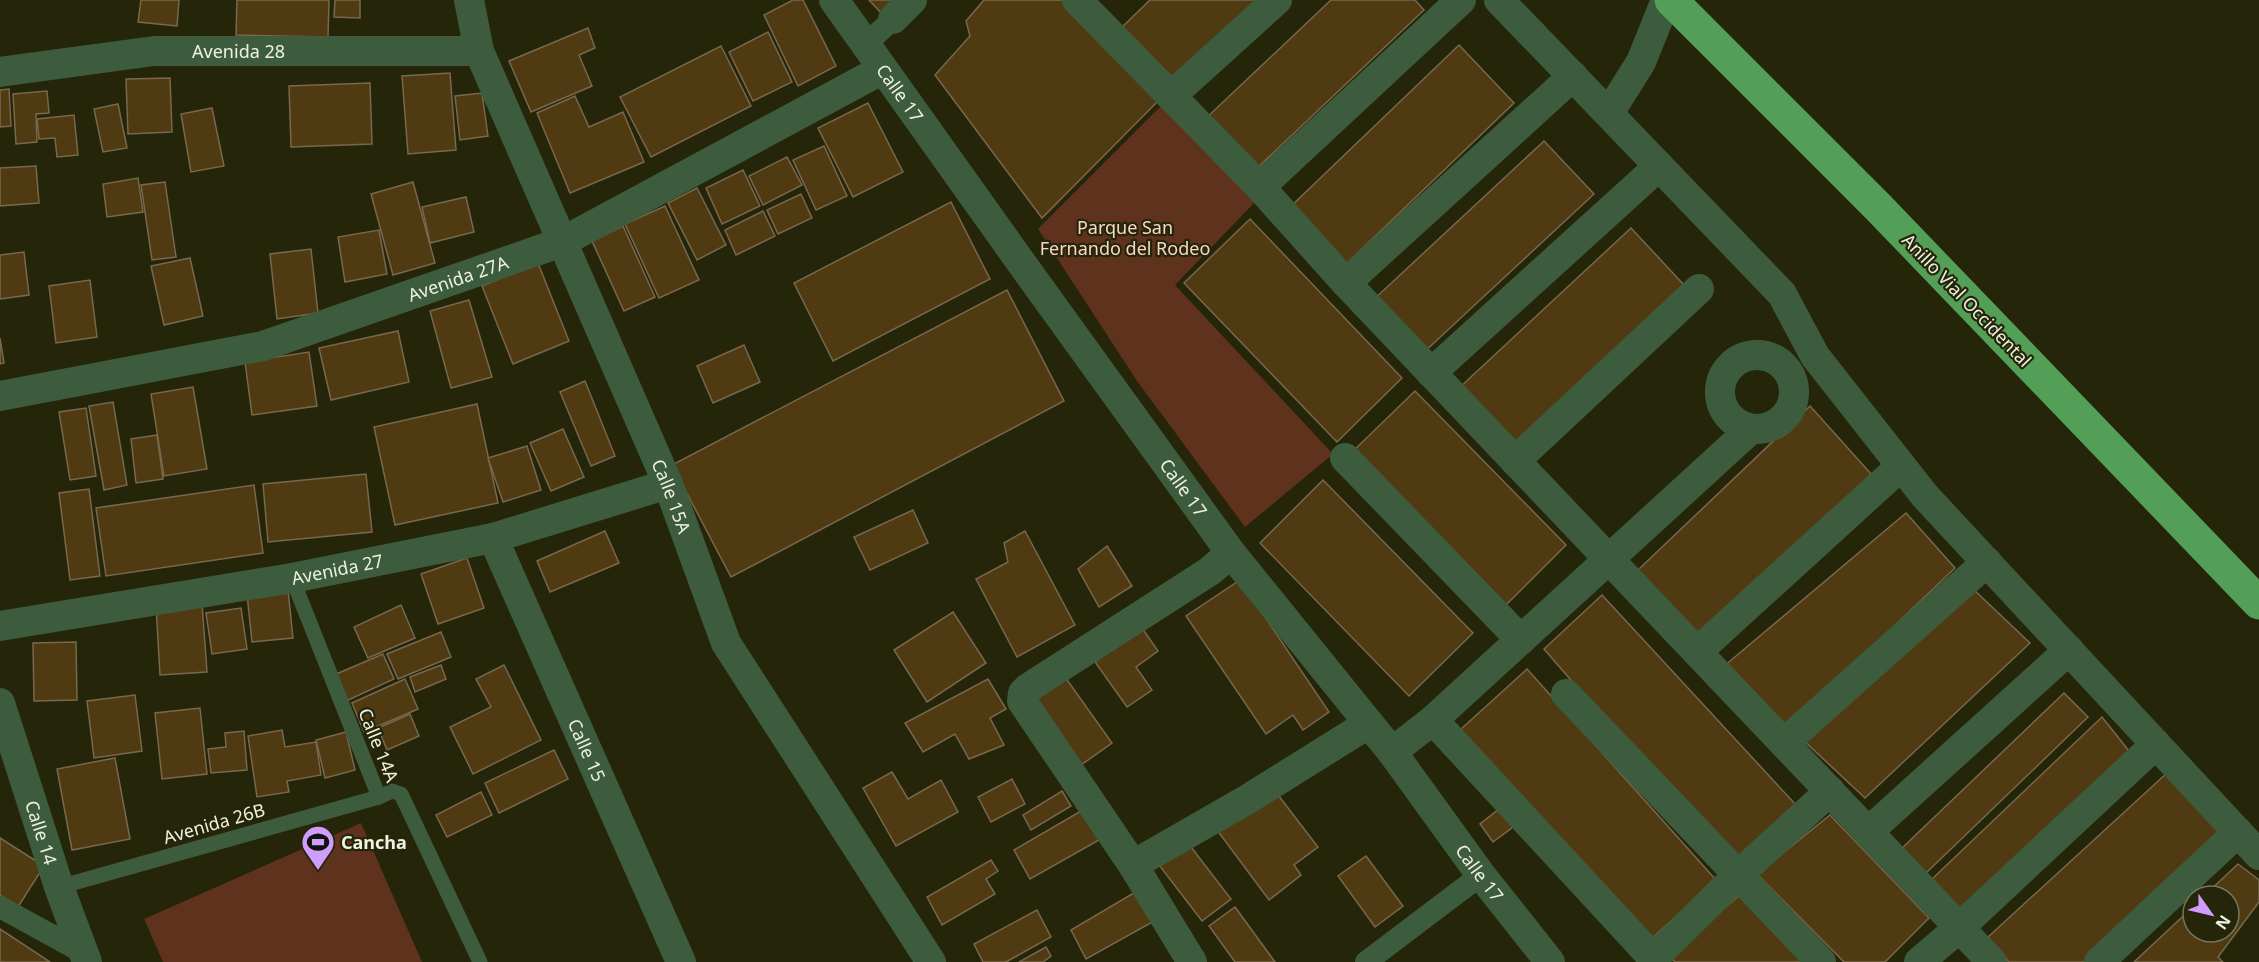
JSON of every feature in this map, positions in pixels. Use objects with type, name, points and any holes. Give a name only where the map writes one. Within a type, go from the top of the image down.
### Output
[{"type":"highway","name":"Anillo Vial Occidental","points":[[1671,0],[1878,207],[2259,603]]},
{"type":"street","name":"Calle 15A","points":[[469,0],[479,51],[668,484],[726,643],[931,962]]},
{"type":"street","name":"Calle 17","points":[[834,0],[1024,268],[1231,553],[1392,752],[1481,875],[1550,962]]},
{"type":"street","points":[[1171,96],[1277,0]]},
{"type":"street","points":[[1260,187],[1461,0]]},
{"type":"street","points":[[1499,0],[1782,294],[1815,356],[1925,496],[2259,855]]},
{"type":"street","points":[[1609,113],[1641,62],[1666,0]]},
{"type":"street","points":[[1087,3],[1171,96],[1260,187],[1346,283],[1992,962]]},
{"type":"street","points":[[866,45],[902,9]]},
{"type":"street","name":"Avenida 28","points":[[0,72],[154,51],[479,51]]},
{"type":"street","name":"Avenida 27A","points":[[0,396],[263,346],[562,242],[883,69]]},
{"type":"street","points":[[1346,283],[1573,76]]},
{"type":"street","points":[[1431,373],[1659,166]]},
{"type":"street","points":[[1515,461],[1699,289]]},
{"type":"street","points":[[1392,752],[1433,720],[1751,429]]},
{"type":"street","points":[[1345,458],[1521,640]]},
{"type":"street","points":[[1697,652],[1901,466]]},
{"type":"street","name":"Avenida 27","points":[[0,626],[292,578],[493,538],[668,484]]},
{"type":"street","name":"Calle 15","points":[[493,538],[681,962]]},
{"type":"street","points":[[1192,962],[1133,865],[1023,701],[1023,693],[1210,571],[1231,553]]},
{"type":"street","points":[[1784,743],[1987,562]]},
{"type":"street","points":[[1868,832],[2069,650]]},
{"type":"street","points":[[1566,694],[1821,962]]},
{"type":"street","name":"Calle 14","points":[[0,703],[59,887],[85,957]]},
{"type":"street","points":[[1433,720],[1652,957],[1656,956],[1737,876],[1830,791]]},
{"type":"street","points":[[1133,865],[1248,799],[1368,724]]},
{"type":"street","points":[[1919,962],[2156,744]]},
{"type":"street","points":[[2098,962],[2238,832]]},
{"type":"street","points":[[1366,962],[1481,875]]},
{"type":"street","points":[[0,907],[85,957]]},
{"type":"lane","name":"Calle 14A","points":[[292,578],[379,797],[392,791],[401,794],[480,962]]},
{"type":"lane","name":"Avenida 26B","points":[[59,887],[379,797]]},
{"type":"green space","name":"Parque San Fernando del Rodeo","points":[[1165,102],[1257,200],[1175,285],[1333,454],[1245,527],[1137,381],[1038,229]]},
{"type":"green space","name":"Cancha","points":[[361,823],[422,962],[163,962],[144,919]]},
{"type":"building","points":[[141,0],[179,0],[177,26],[138,22]]},
{"type":"building","points":[[237,0],[329,0],[328,37],[236,35]]},
{"type":"building","points":[[335,0],[360,0],[360,18],[334,17]]},
{"type":"building","points":[[793,0],[803,0],[836,66],[798,86],[764,15]]},
{"type":"building","points":[[869,0],[900,0],[884,16]]},
{"type":"building","points":[[984,0],[1068,0],[1162,97],[1042,218],[935,75],[970,36],[966,21]]},
{"type":"building","points":[[1150,0],[1267,0],[1170,91],[1116,33]]},
{"type":"building","points":[[1331,0],[1415,0],[1424,10],[1251,174],[1202,122]]},
{"type":"building","points":[[588,28],[595,48],[579,55],[592,86],[531,112],[509,61]]},
{"type":"building","points":[[768,32],[792,82],[753,101],[729,52]]},
{"type":"building","points":[[1459,45],[1514,103],[1341,269],[1286,211]]},
{"type":"building","points":[[721,46],[751,106],[651,157],[620,97]]},
{"type":"building","points":[[450,73],[456,150],[408,154],[402,76]]},
{"type":"building","points":[[170,78],[172,132],[128,134],[126,79]]},
{"type":"building","points":[[370,83],[372,144],[291,147],[289,86]]},
{"type":"building","points":[[9,89],[11,126],[0,127],[0,90]]},
{"type":"building","points":[[47,91],[49,113],[36,114],[37,142],[16,144],[13,94]]},
{"type":"building","points":[[482,93],[488,136],[460,140],[455,96]]},
{"type":"building","points":[[575,96],[589,127],[623,112],[644,162],[570,193],[537,113]]},
{"type":"building","points":[[868,103],[903,172],[853,197],[818,128]]},
{"type":"building","points":[[118,104],[127,148],[103,152],[94,109]]},
{"type":"building","points":[[212,108],[224,166],[191,172],[181,114]]},
{"type":"building","points":[[74,115],[78,155],[57,157],[55,138],[39,139],[37,119]]},
{"type":"building","points":[[1544,141],[1594,194],[1421,355],[1371,302]]},
{"type":"building","points":[[824,146],[847,196],[816,210],[793,160]]},
{"type":"building","points":[[787,157],[802,185],[763,205],[749,176]]},
{"type":"building","points":[[36,166],[39,203],[0,206],[0,168]]},
{"type":"building","points":[[743,170],[760,206],[722,224],[706,188]]},
{"type":"building","points":[[138,178],[143,212],[107,217],[103,184]]},
{"type":"building","points":[[165,182],[176,257],[152,260],[141,185]]},
{"type":"building","points":[[413,182],[435,263],[393,275],[371,194]]},
{"type":"building","points":[[697,188],[726,245],[697,260],[668,203]]},
{"type":"building","points":[[801,194],[812,218],[778,234],[767,210]]},
{"type":"building","points":[[466,197],[474,232],[430,243],[422,207]]},
{"type":"building","points":[[951,202],[990,279],[833,361],[794,283]]},
{"type":"building","points":[[665,206],[699,280],[659,298],[625,224]]},
{"type":"building","points":[[763,211],[775,236],[736,255],[725,230]]},
{"type":"building","points":[[1250,219],[1402,378],[1337,442],[1184,283]]},
{"type":"building","points":[[623,226],[655,297],[624,311],[592,241]]},
{"type":"building","points":[[1631,228],[1684,285],[1511,447],[1458,389]]},
{"type":"building","points":[[379,230],[387,274],[345,282],[338,237]]},
{"type":"building","points":[[311,249],[318,313],[277,319],[270,254]]},
{"type":"building","points":[[24,252],[29,295],[0,299],[0,255]]},
{"type":"building","points":[[190,258],[203,316],[164,325],[151,266]]},
{"type":"building","points":[[538,263],[569,341],[513,364],[482,286]]},
{"type":"building","points":[[90,280],[97,337],[56,343],[49,286]]},
{"type":"building","points":[[1007,290],[1064,401],[731,577],[672,465]]},
{"type":"building","points":[[469,300],[492,377],[451,388],[430,311]]},
{"type":"building","points":[[398,331],[409,382],[331,400],[319,348]]},
{"type":"building","points":[[0,338],[4,363],[0,364]]},
{"type":"building","points":[[744,345],[760,382],[713,403],[697,366]]},
{"type":"building","points":[[309,352],[317,406],[252,415],[245,362]]},
{"type":"building","points":[[585,381],[615,456],[591,466],[560,392]]},
{"type":"building","points":[[193,387],[207,469],[164,476],[151,394]]},
{"type":"building","points":[[1415,391],[1566,545],[1500,611],[1348,456]]},
{"type":"building","points":[[113,402],[127,485],[104,490],[89,406]]},
{"type":"building","points":[[477,404],[498,503],[395,525],[374,427]]},
{"type":"building","points":[[1810,406],[1872,475],[1698,638],[1638,570]]},
{"type":"building","points":[[86,408],[96,476],[70,480],[59,412]]},
{"type":"building","points":[[563,429],[584,477],[551,491],[530,443]]},
{"type":"building","points":[[157,435],[163,479],[136,483],[131,439]]},
{"type":"building","points":[[527,446],[541,490],[503,502],[488,458]]},
{"type":"building","points":[[366,474],[372,532],[268,542],[263,484]]},
{"type":"building","points":[[1323,480],[1473,633],[1409,696],[1260,543]]},
{"type":"building","points":[[254,485],[263,553],[106,576],[96,508]]},
{"type":"building","points":[[89,489],[100,576],[70,580],[59,493]]},
{"type":"building","points":[[913,510],[928,543],[870,570],[854,537]]},
{"type":"building","points":[[1906,513],[1955,568],[1783,732],[1723,667]]},
{"type":"building","points":[[605,531],[619,563],[550,592],[537,561]]},
{"type":"building","points":[[1025,531],[1075,625],[1017,657],[976,579],[1008,562],[1004,543]]},
{"type":"building","points":[[1107,546],[1132,586],[1099,607],[1078,569]]},
{"type":"building","points":[[467,558],[484,608],[438,624],[421,574]]},
{"type":"building","points":[[1240,580],[1329,712],[1303,730],[1293,715],[1266,734],[1186,616]]},
{"type":"building","points":[[1972,588],[2030,643],[1865,798],[1802,739]]},
{"type":"building","points":[[288,590],[293,638],[252,642],[247,594]]},
{"type":"building","points":[[1602,595],[1796,805],[1732,866],[1544,649]]},
{"type":"building","points":[[202,603],[207,672],[160,675],[156,606]]},
{"type":"building","points":[[401,605],[415,638],[368,658],[354,627]]},
{"type":"building","points":[[241,608],[247,649],[212,654],[206,613]]},
{"type":"building","points":[[953,612],[986,663],[927,702],[894,650]]},
{"type":"building","points":[[1142,628],[1158,651],[1136,667],[1152,690],[1127,707],[1095,662]]},
{"type":"building","points":[[441,632],[451,657],[398,679],[387,654]]},
{"type":"building","points":[[76,642],[77,700],[34,701],[33,643]]},
{"type":"building","points":[[383,654],[394,679],[346,701],[334,675]]},
{"type":"building","points":[[441,665],[446,679],[415,692],[410,677]]},
{"type":"building","points":[[504,665],[541,740],[473,774],[450,727],[491,707],[476,679]]},
{"type":"building","points":[[1527,669],[1716,880],[1649,941],[1460,730]]},
{"type":"building","points":[[1065,677],[1112,743],[1081,765],[1034,699]]},
{"type":"building","points":[[405,679],[418,709],[364,732],[352,703]]},
{"type":"building","points":[[988,679],[1006,709],[990,718],[1004,745],[969,759],[955,734],[923,752],[905,723]]},
{"type":"building","points":[[2064,693],[2088,717],[1924,875],[1900,850]]},
{"type":"building","points":[[135,695],[142,751],[94,758],[87,701]]},
{"type":"building","points":[[200,708],[207,774],[162,779],[155,713]]},
{"type":"building","points":[[410,714],[419,736],[387,750],[378,728]]},
{"type":"building","points":[[2102,717],[2129,751],[1960,910],[1931,880]]},
{"type":"building","points":[[282,730],[285,747],[316,742],[321,775],[287,781],[289,792],[257,797],[248,736]]},
{"type":"building","points":[[244,731],[247,770],[211,773],[208,749],[226,747],[225,733]]},
{"type":"building","points":[[346,732],[355,770],[325,778],[316,740]]},
{"type":"building","points":[[554,750],[568,779],[499,813],[485,783]]},
{"type":"building","points":[[115,758],[130,839],[72,850],[57,769]]},
{"type":"building","points":[[892,772],[908,799],[941,780],[958,812],[896,846],[863,788]]},
{"type":"building","points":[[2168,772],[2222,836],[2087,962],[2009,962],[1988,937]]},
{"type":"building","points":[[1012,779],[1025,804],[991,822],[978,797]]},
{"type":"building","points":[[1062,791],[1071,806],[1031,830],[1023,815]]},
{"type":"building","points":[[1275,791],[1318,847],[1294,865],[1301,875],[1269,900],[1214,826]]},
{"type":"building","points":[[481,792],[492,815],[447,837],[436,815]]},
{"type":"building","points":[[1499,809],[1513,827],[1493,842],[1480,824]]},
{"type":"building","points":[[1081,811],[1099,840],[1030,879],[1014,850]]},
{"type":"building","points":[[1830,815],[1929,918],[1885,962],[1844,962],[1757,874]]},
{"type":"building","points":[[0,838],[44,866],[18,907],[0,895]]},
{"type":"building","points":[[1188,843],[1231,899],[1202,921],[1159,865]]},
{"type":"building","points":[[1366,856],[1403,906],[1375,927],[1338,876]]},
{"type":"building","points":[[991,860],[998,871],[986,879],[995,894],[942,925],[927,897]]},
{"type":"building","points":[[2238,864],[2259,880],[2259,902],[2241,926],[2241,884],[2217,884]]},
{"type":"building","points":[[1137,891],[1156,920],[1086,959],[1071,930]]},
{"type":"building","points":[[1740,895],[1804,962],[1675,962],[1668,955]]},
{"type":"building","points":[[1235,907],[1275,962],[1235,962],[1209,926]]},
{"type":"building","points":[[1037,910],[1051,937],[1006,962],[983,962],[974,944]]},
{"type":"building","points":[[2181,918],[2181,944],[2228,944],[2218,957],[2223,962],[2134,962]]},
{"type":"building","points":[[0,929],[50,962],[0,962]]},
{"type":"building","points":[[1046,947],[1051,956],[1043,962],[1019,962]]},
{"type":"place","name":"Cancha","points":[[318,871]]}]
